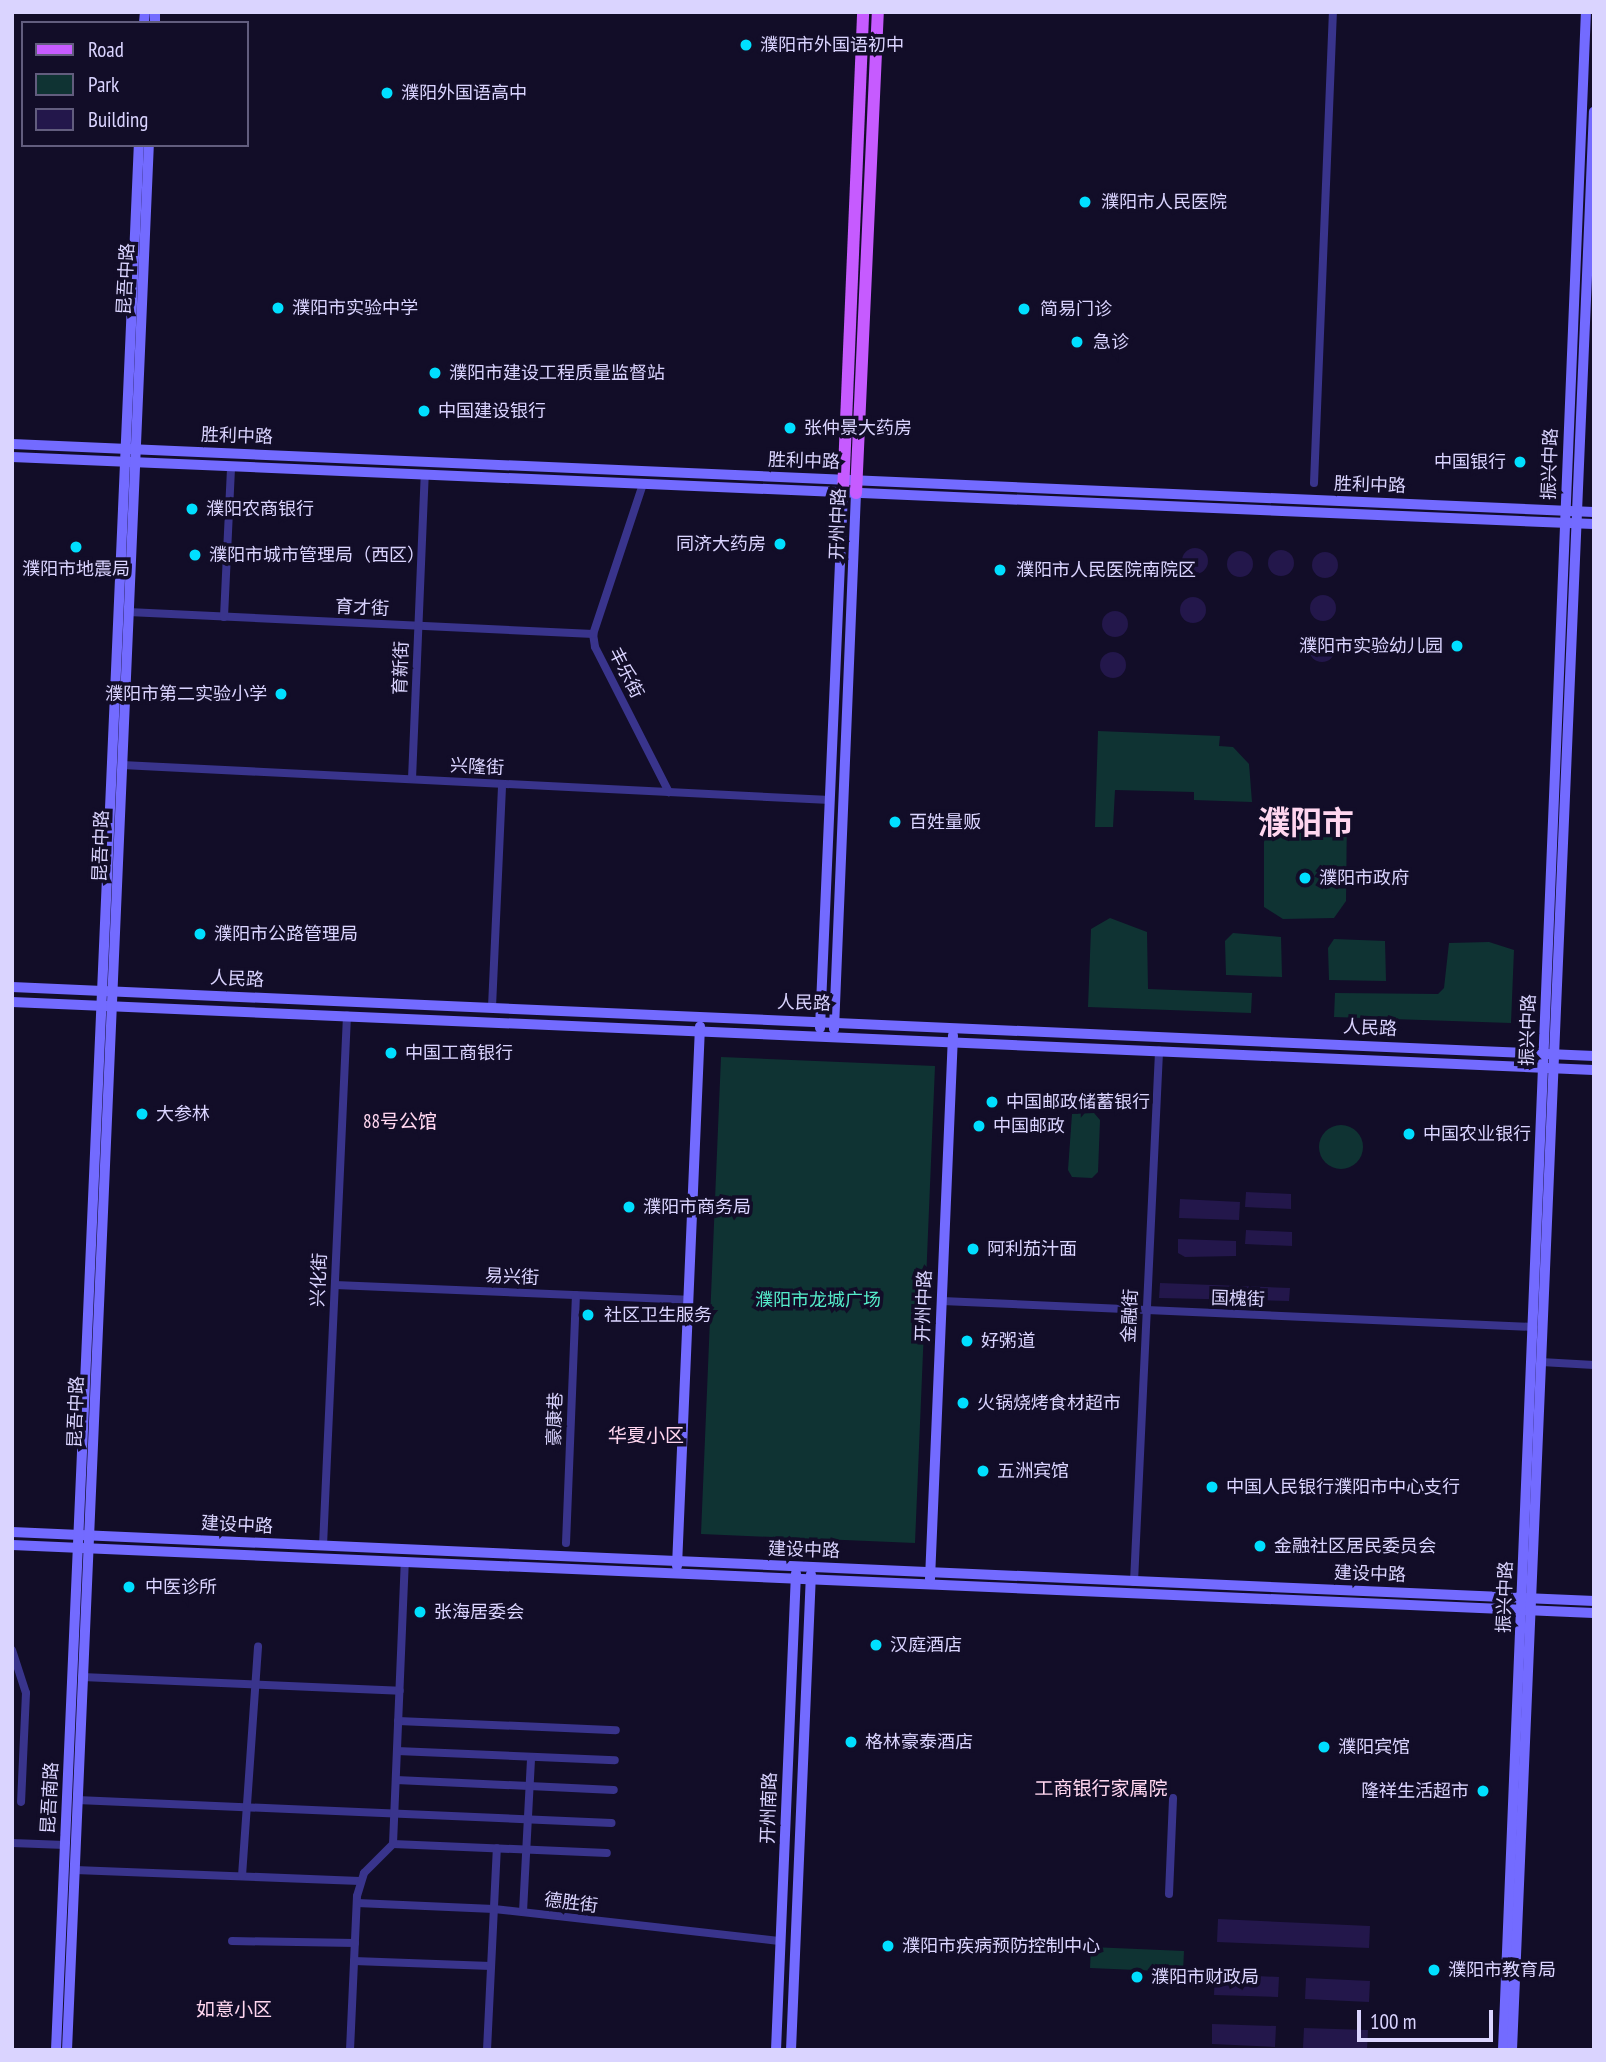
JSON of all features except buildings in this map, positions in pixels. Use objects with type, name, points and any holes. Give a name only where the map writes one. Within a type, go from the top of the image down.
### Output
[{"type":"main road","name":"开州中路","points":[[850,486],[863,12]]},
{"type":"main road","name":"开州中路","points":[[850,486],[877,12]]},
{"type":"street","points":[[1314,483],[1333,12]]},
{"type":"street","name":"振兴中路","points":[[1503,2050],[1541,1362],[1564,523],[1586,12]]},
{"type":"street","name":"振兴中路","points":[[1549,1054],[1590,285],[1594,112]]},
{"type":"street","name":"昆吾中路","points":[[131,449],[139,147]]},
{"type":"street","name":"昆吾中路","points":[[107,991],[130,462],[149,147]]},
{"type":"street","name":"胜利中路","points":[[12,444],[1594,524]]},
{"type":"street","name":"胜利中路","points":[[12,457],[643,484],[850,486],[1594,512]]},
{"type":"street","name":"昆吾中路","points":[[83,1548],[106,1006],[122,765],[130,462]]},
{"type":"street","points":[[224,617],[231,466]]},
{"type":"street","name":"育新街","points":[[412,779],[425,475]]},
{"type":"street","name":"丰乐街","points":[[643,484],[593,634],[594,647],[669,792]]},
{"type":"street","name":"开州中路","points":[[820,1036],[830,800],[850,486]]},
{"type":"street","name":"开州中路","points":[[833,1037],[850,486]]},
{"type":"street","name":"育才街","points":[[128,612],[593,634]]},
{"type":"street","name":"兴隆街","points":[[122,765],[830,800]]},
{"type":"street","points":[[492,1007],[502,784]]},
{"type":"street","name":"人民路","points":[[12,987],[1594,1056]]},
{"type":"street","name":"人民路","points":[[12,1002],[1594,1070]]},
{"type":"street","name":"兴化街","points":[[323,1546],[347,1016]]},
{"type":"street","points":[[677,1574],[700,1017]]},
{"type":"street","name":"开州中路","points":[[930,1585],[954,1028]]},
{"type":"street","name":"金融街","points":[[1133,1581],[1159,1051]]},
{"type":"street","name":"振兴中路","points":[[1512,2050],[1533,1327],[1549,1068]]},
{"type":"street","name":"易兴街","points":[[335,1285],[688,1300]]},
{"type":"street","name":"豪康巷","points":[[566,1543],[576,1296]]},
{"type":"street","name":"国槐街","points":[[942,1301],[1533,1327]]},
{"type":"street","points":[[1541,1362],[1594,1365]]},
{"type":"street","name":"建设中路","points":[[12,1532],[1133,1581],[1526,1604],[1594,1613]]},
{"type":"street","name":"建设中路","points":[[12,1545],[930,1585],[1526,1604],[1594,1601]]},
{"type":"street","name":"昆吾南路","points":[[67,2050],[82,1677],[83,1548]]},
{"type":"street","name":"昆吾南路","points":[[56,2050],[83,1548]]},
{"type":"street","points":[[350,2050],[360,1881],[393,1844],[405,1562]]},
{"type":"street","name":"开州南路","points":[[776,2050],[796,1567]]},
{"type":"street","name":"开州南路","points":[[791,2050],[811,1567]]},
{"type":"street","points":[[242,1876],[258,1647]]},
{"type":"street","points":[[12,1650],[26,1693],[21,1802]]},
{"type":"street","points":[[82,1677],[400,1691]]},
{"type":"street","points":[[398,1721],[616,1730]]},
{"type":"street","points":[[397,1751],[615,1760]]},
{"type":"street","points":[[523,1912],[531,1757]]},
{"type":"street","points":[[396,1780],[614,1790]]},
{"type":"street","points":[[1169,1894],[1173,1798]]},
{"type":"street","points":[[78,1800],[612,1823]]},
{"type":"street","points":[[12,1843],[65,1845]]},
{"type":"street","points":[[393,1844],[607,1853]]},
{"type":"street","points":[[487,2050],[497,1848]]},
{"type":"street","points":[[75,1870],[360,1881]]},
{"type":"street","name":"德胜街","points":[[357,1903],[494,1909],[781,1941]]},
{"type":"street","points":[[232,1941],[355,1944]]},
{"type":"street","points":[[354,1961],[491,1966]]},
{"type":"green space","points":[[1098,731],[1220,736],[1219,746],[1233,747],[1249,764],[1252,802],[1194,800],[1194,792],[1115,790],[1113,827],[1095,827]]},
{"type":"green space","points":[[1272,805],[1347,810],[1346,901],[1334,918],[1283,919],[1264,907],[1264,816]]},
{"type":"green space","points":[[1110,918],[1147,932],[1148,989],[1252,993],[1251,1013],[1088,1007],[1091,929]]},
{"type":"green space","points":[[1233,933],[1281,937],[1282,977],[1226,975],[1225,941]]},
{"type":"green space","points":[[1334,939],[1385,941],[1386,981],[1329,980],[1328,948]]},
{"type":"green space","points":[[1489,942],[1514,950],[1511,1023],[1334,1017],[1335,993],[1438,994],[1444,988],[1449,943]]},
{"type":"green space","name":"濮阳市龙城广场","points":[[721,1057],[935,1066],[915,1543],[701,1534]]},
{"type":"green space","points":[[1094,1113],[1100,1120],[1098,1172],[1092,1178],[1072,1177],[1068,1170],[1072,1114]]},
{"type":"green space","points":[[1341,1125],[1350,1126],[1357,1131],[1362,1138],[1362,1156],[1357,1163],[1350,1168],[1341,1169],[1332,1168],[1325,1163],[1320,1156],[1319,1147],[1320,1138],[1325,1131],[1332,1126]]},
{"type":"green space","points":[[1091,1947],[1184,1951],[1183,1972],[1090,1968]]},
{"type":"place","name":"濮阳市外国语初中","points":[[746,45]]},
{"type":"place","name":"濮阳外国语高中","points":[[387,93]]},
{"type":"place","name":"濮阳市人民医院","points":[[1085,202]]},
{"type":"place","name":"濮阳市实验中学","points":[[278,308]]},
{"type":"place","name":"简易门诊","points":[[1024,309]]},
{"type":"place","name":"急诊","points":[[1077,342]]},
{"type":"place","name":"濮阳市建设工程质量监督站","points":[[435,373]]},
{"type":"place","name":"中国建设银行","points":[[424,411]]},
{"type":"place","name":"张仲景大药房","points":[[790,428]]},
{"type":"place","name":"中国银行","points":[[1520,462]]},
{"type":"place","name":"濮阳农商银行","points":[[192,509]]},
{"type":"place","name":"同济大药房","points":[[780,544]]},
{"type":"place","name":"濮阳市地震局","points":[[76,547]]},
{"type":"place","name":"濮阳市城市管理局（西区）","points":[[195,555]]},
{"type":"place","name":"濮阳市人民医院南院区","points":[[1000,570]]},
{"type":"place","name":"濮阳市实验幼儿园","points":[[1457,646]]},
{"type":"place","name":"濮阳市第二实验小学","points":[[281,694]]},
{"type":"place","name":"百姓量贩","points":[[895,822]]},
{"type":"place","name":"濮阳市政府","points":[[1305,878]]},
{"type":"place","name":"濮阳市公路管理局","points":[[200,934]]},
{"type":"place","name":"中国工商银行","points":[[391,1053]]},
{"type":"place","name":"中国邮政储蓄银行","points":[[992,1102]]},
{"type":"place","name":"大参林","points":[[142,1114]]},
{"type":"place","name":"中国邮政","points":[[979,1126]]},
{"type":"place","name":"中国农业银行","points":[[1409,1134]]},
{"type":"place","name":"濮阳市商务局","points":[[629,1207]]},
{"type":"place","name":"阿利茄汁面","points":[[973,1249]]},
{"type":"place","name":"社区卫生服务","points":[[588,1315]]},
{"type":"place","name":"好粥道","points":[[967,1341]]},
{"type":"place","name":"火锅烧烤食材超市","points":[[963,1403]]},
{"type":"place","name":"五洲宾馆","points":[[983,1471]]},
{"type":"place","name":"中国人民银行濮阳市中心支行","points":[[1212,1487]]},
{"type":"place","name":"金融社区居民委员会","points":[[1260,1546]]},
{"type":"place","name":"中医诊所","points":[[129,1587]]},
{"type":"place","name":"张海居委会","points":[[420,1612]]},
{"type":"place","name":"汉庭酒店","points":[[876,1645]]},
{"type":"place","name":"格林豪泰酒店","points":[[851,1742]]},
{"type":"place","name":"濮阳宾馆","points":[[1324,1747]]},
{"type":"place","name":"隆祥生活超市","points":[[1483,1791]]},
{"type":"place","name":"濮阳市疾病预防控制中心","points":[[888,1946]]},
{"type":"place","name":"濮阳市教育局","points":[[1434,1970]]},
{"type":"place","name":"濮阳市财政局","points":[[1137,1977]]},
{"type":"district","name":"濮阳市","points":[[1306,822]]},
{"type":"district","name":"88号公馆","points":[[400,1122]]},
{"type":"district","name":"华夏小区","points":[[646,1436]]},
{"type":"district","name":"工商银行家属院","points":[[1101,1789]]},
{"type":"district","name":"如意小区","points":[[234,2010]]}]
